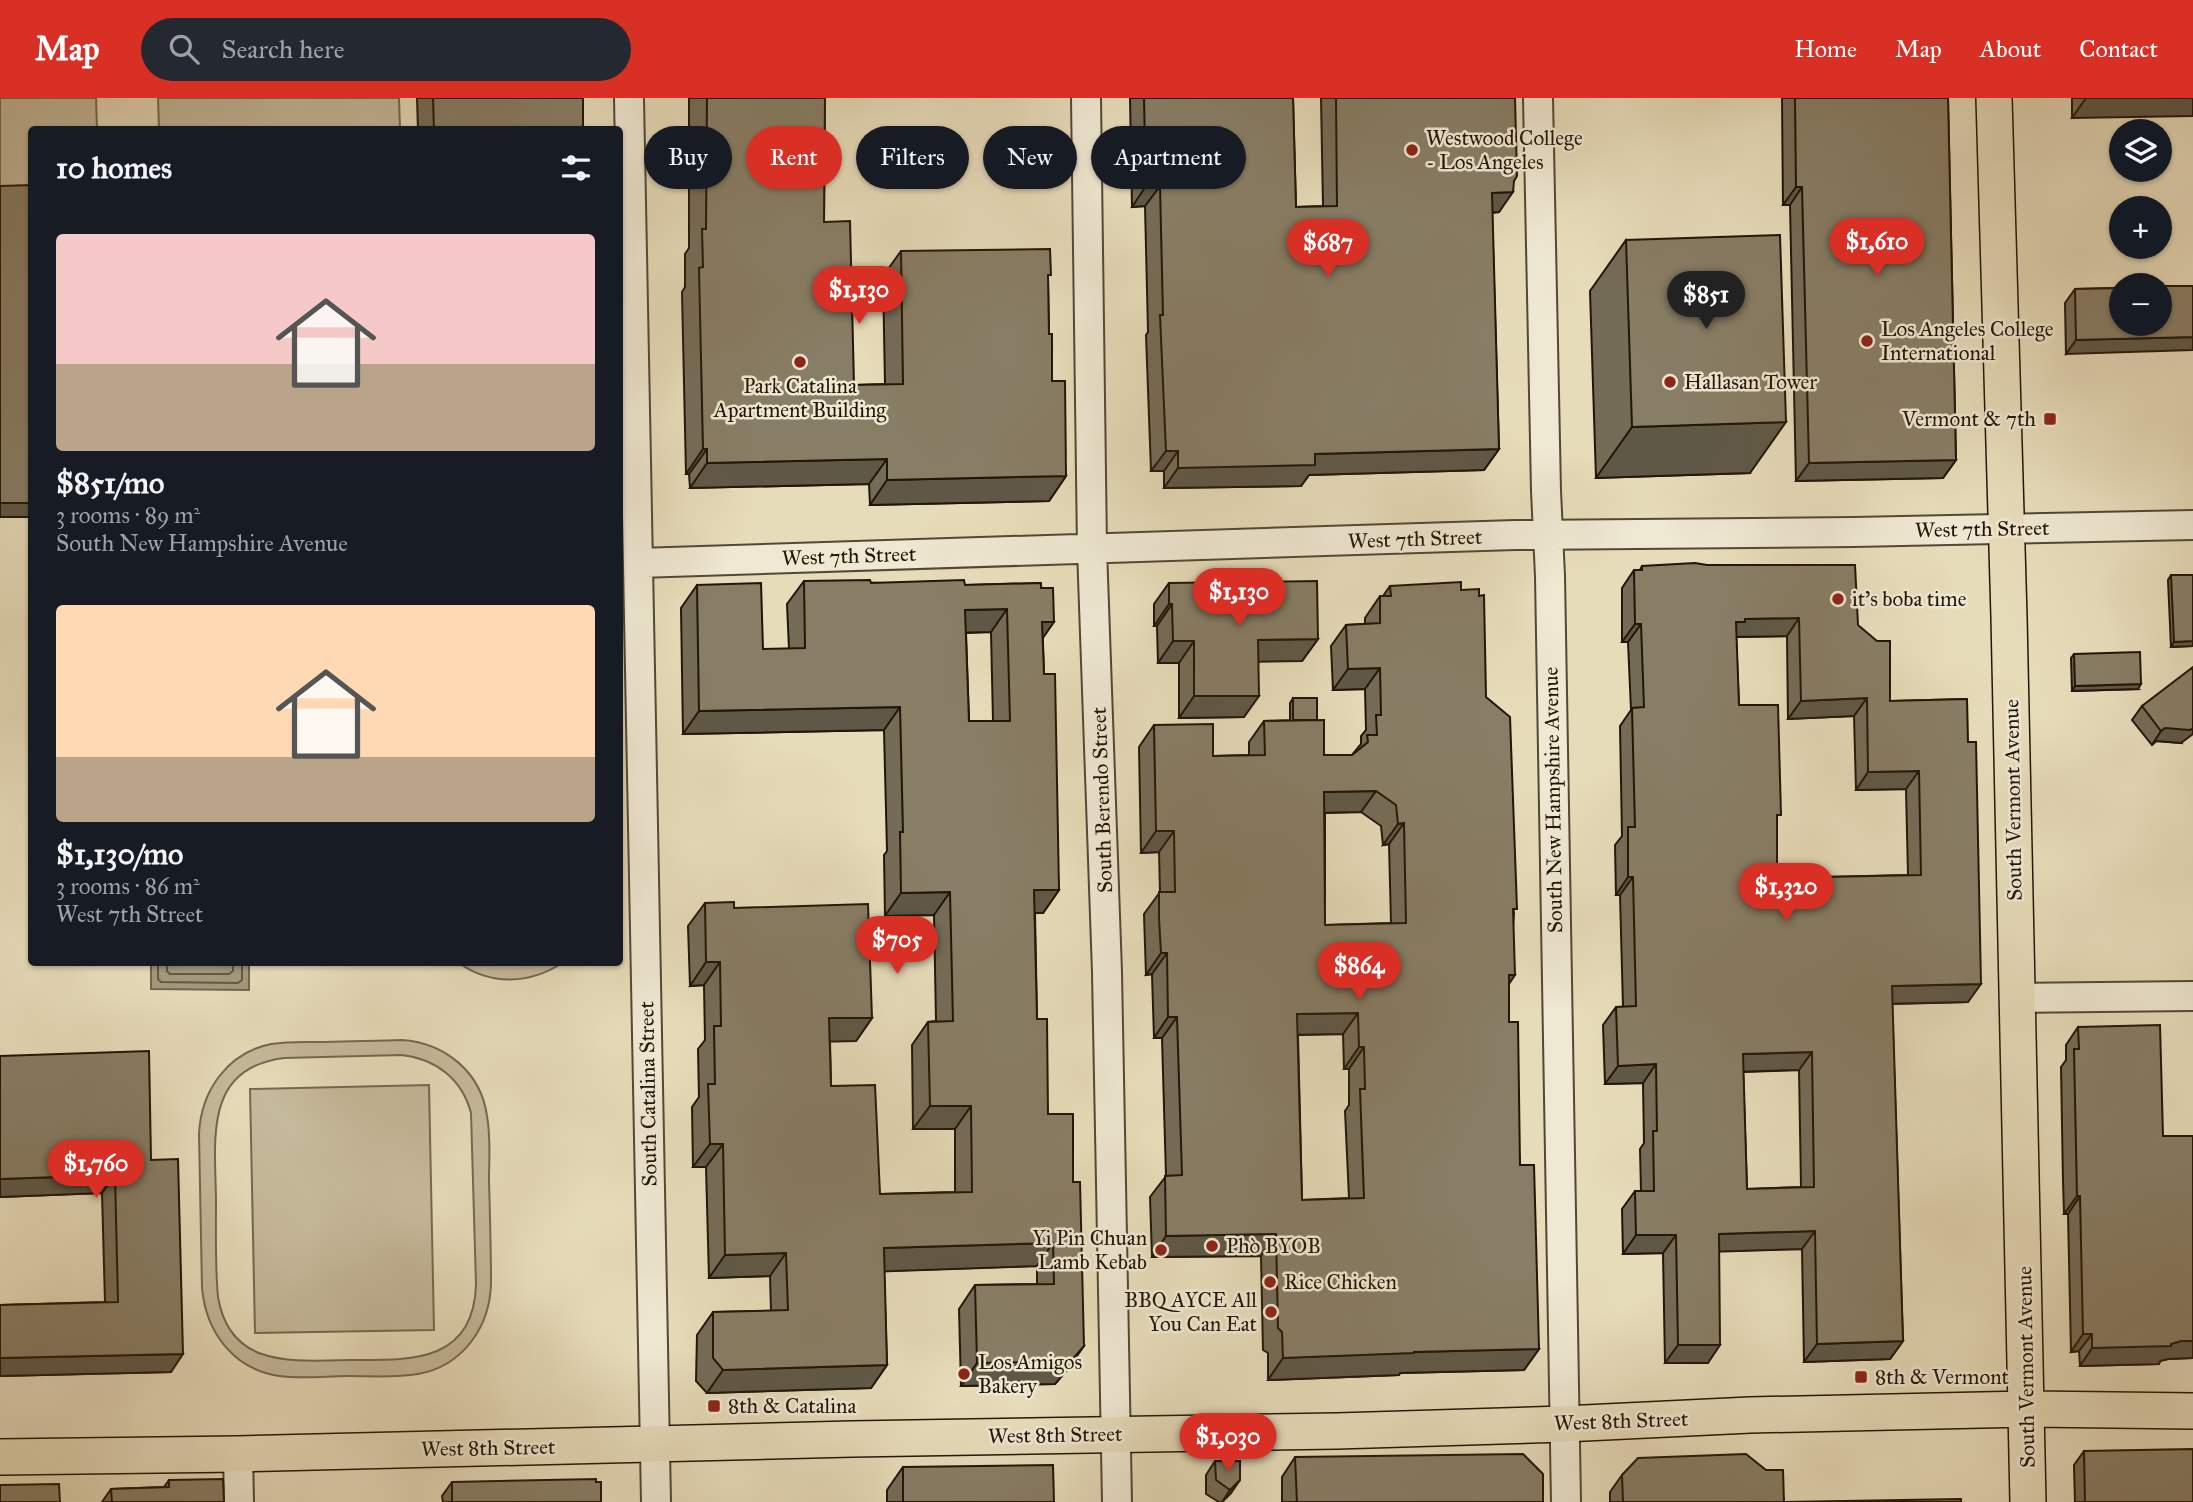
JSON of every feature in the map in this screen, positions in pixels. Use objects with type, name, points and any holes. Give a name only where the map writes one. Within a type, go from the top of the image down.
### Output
[{"type":"main road","name":"South Vermont Avenue","points":[[1994,98],[2018,998],[2028,1502]]},
{"type":"main road","name":"West 8th Street","points":[[0,1457],[1337,1431],[1750,1415],[2026,1409],[2193,1411]]},
{"type":"street","name":"South Catalina Street","points":[[629,98],[656,1502]]},
{"type":"street","name":"South Berendo Street","points":[[1086,98],[1092,548],[1107,958],[1117,1502]]},
{"type":"street","name":"South New Hampshire Avenue","points":[[1538,98],[1549,536],[1566,1502]]},
{"type":"street","name":"West 7th Street","points":[[638,564],[1515,535],[2193,525]]},
{"type":"street","points":[[2018,998],[2193,996]]},
{"type":"street","points":[[238,1454],[239,1502]]},
{"type":"shaded area","points":[[0,98],[96,98],[97,126],[28,126],[28,192],[0,193]]},
{"type":"shaded area","points":[[158,98],[399,98],[400,126],[159,126]]},
{"type":"shaded area","points":[[464,966],[557,966],[537,975],[510,980],[484,976]]},
{"type":"shaded area","points":[[285,1042],[418,1042],[446,1054],[469,1073],[483,1100],[489,1140],[491,1270],[485,1315],[471,1342],[461,1353],[434,1370],[392,1376],[296,1377],[263,1372],[235,1357],[225,1346],[209,1319],[205,1304],[202,1288],[199,1134],[205,1103],[219,1076],[229,1065],[255,1049]],"holes":[[[414,1057],[446,1073],[461,1090],[471,1113],[476,1284],[472,1310],[464,1330],[451,1343],[434,1352],[394,1359],[307,1361],[268,1356],[250,1349],[236,1337],[225,1320],[218,1297],[216,1130],[227,1091],[239,1076],[258,1064],[284,1058]]]},
{"type":"shaded area","points":[[429,1085],[434,1330],[255,1333],[250,1089]]},
{"type":"water","points":[[151,966],[249,966],[249,990],[151,989]]},
{"type":"building","points":[[433,98],[583,98],[583,126],[434,126]]},
{"type":"building","points":[[707,98],[825,98],[825,126],[746,126],[746,189],[824,189],[824,222],[850,221],[854,385],[903,384],[901,251],[1050,249],[1051,275],[1048,275],[1052,381],[1065,381],[1066,476],[887,480],[887,459],[707,463],[707,449],[703,449],[699,268],[703,267],[702,229],[706,229],[706,189],[732,189],[732,126],[707,126]]},
{"type":"building","points":[[1144,98],[1293,98],[1296,207],[1337,206],[1336,98],[1515,98],[1517,176],[1513,192],[1492,193],[1499,449],[1315,454],[1315,465],[1178,468],[1178,451],[1166,451],[1160,315],[1163,315],[1160,189],[1246,189],[1246,126],[1145,126]]},
{"type":"building","name":"Los Angeles College International","points":[[1795,98],[1948,98],[1956,460],[1809,463],[1802,187],[1796,187]]},
{"type":"building","points":[[28,185],[28,503],[0,503],[0,186]]},
{"type":"building","points":[[1780,235],[1786,422],[1632,427],[1626,240]]},
{"type":"building","points":[[2172,286],[2193,286],[2193,337],[2076,340],[2075,289],[2109,288],[2109,336],[2172,336]]},
{"type":"building","points":[[1695,563],[1855,565],[1858,625],[1877,641],[1890,641],[1890,701],[1967,699],[1968,742],[1976,742],[1981,984],[1892,986],[1903,1341],[1817,1344],[1815,1231],[1719,1234],[1720,1345],[1678,1345],[1676,1235],[1636,1235],[1635,1191],[1654,1191],[1656,1064],[1618,1066],[1616,1007],[1636,1006],[1633,877],[1628,877],[1628,827],[1635,827],[1632,708],[1644,707],[1641,624],[1635,624],[1634,570],[1642,570],[1642,566]],"holes":[[[1799,618],[1801,701],[1867,698],[1868,772],[1919,771],[1921,875],[1777,878],[1777,815],[1781,815],[1778,705],[1739,705],[1736,622],[1745,622],[1745,619]],[[1812,1052],[1814,1187],[1747,1189],[1743,1054]]]},
{"type":"building","points":[[2171,575],[2193,575],[2193,641],[2174,642]]},
{"type":"building","points":[[870,580],[871,583],[964,580],[965,585],[1041,583],[1041,588],[1053,588],[1054,622],[1042,622],[1044,674],[1055,674],[1059,890],[1034,890],[1037,1019],[1047,1019],[1048,1114],[1073,1114],[1073,1182],[1080,1182],[1084,1346],[1071,1361],[977,1363],[975,1285],[1054,1284],[1053,1243],[884,1248],[887,1365],[723,1370],[713,1358],[713,1312],[788,1310],[786,1253],[725,1255],[723,1144],[710,1144],[708,1084],[715,1084],[714,1026],[721,1026],[720,962],[706,962],[705,903],[734,902],[734,908],[868,904],[872,1018],[829,1018],[831,1086],[875,1085],[880,1194],[972,1192],[971,1106],[930,1106],[928,1022],[953,1021],[950,892],[901,893],[900,832],[903,832],[900,707],[699,711],[697,585],[761,583],[763,649],[805,648],[804,581]],"holes":[[[1007,609],[1010,721],[969,721],[965,610]]]},
{"type":"building","points":[[1317,581],[1318,639],[1258,640],[1259,696],[1194,696],[1194,641],[1173,641],[1169,583]]},
{"type":"building","points":[[1461,582],[1461,590],[1479,589],[1479,596],[1484,595],[1486,697],[1510,717],[1517,909],[1513,909],[1515,975],[1509,975],[1509,1022],[1518,1022],[1520,1165],[1534,1165],[1539,1349],[1283,1358],[1282,1332],[1278,1328],[1276,1234],[1166,1236],[1165,1176],[1182,1175],[1177,1017],[1168,1017],[1167,953],[1161,953],[1159,918],[1159,892],[1175,892],[1174,831],[1156,831],[1154,725],[1213,724],[1213,756],[1265,755],[1264,721],[1324,720],[1324,755],[1352,755],[1368,742],[1367,735],[1377,735],[1376,715],[1381,715],[1380,668],[1348,669],[1346,625],[1380,623],[1380,596],[1391,596],[1390,586]],"holes":[[[1376,791],[1396,805],[1398,824],[1404,823],[1406,923],[1325,925],[1324,792]],[[1358,1013],[1359,1047],[1364,1047],[1365,1089],[1360,1089],[1364,1198],[1302,1200],[1297,1014]]]},
{"type":"building","points":[[2140,652],[2141,684],[2075,686],[2074,654]]},
{"type":"building","points":[[2193,667],[2193,728],[2165,728],[2161,731],[2142,706]]},
{"type":"building","points":[[1293,698],[1317,698],[1317,720],[1293,720]]},
{"type":"building","points":[[2160,1025],[2163,1136],[2193,1136],[2193,1341],[2181,1341],[2171,1346],[2092,1348],[2092,1334],[2083,1334],[2074,1049],[2079,1049],[2078,1027]]},
{"type":"building","points":[[149,1051],[151,1160],[178,1159],[183,1354],[0,1358],[0,1305],[118,1302],[115,1175],[0,1179],[0,1056]]},
{"type":"building","points":[[2193,1449],[2193,1502],[2085,1502],[2084,1451]]},
{"type":"building","points":[[1523,1454],[1543,1474],[1543,1502],[1297,1502],[1295,1457]]},
{"type":"building","points":[[1746,1454],[1766,1470],[1783,1470],[1784,1502],[1623,1502],[1622,1475],[1638,1458]]},
{"type":"building","points":[[1215,1461],[1240,1461],[1240,1480],[1230,1490],[1216,1480]]},
{"type":"building","points":[[1053,1465],[1054,1502],[903,1502],[903,1467]]},
{"type":"building","points":[[223,1479],[224,1502],[112,1502],[111,1489],[169,1487],[169,1480]]},
{"type":"building","points":[[596,1479],[596,1482],[601,1482],[601,1502],[452,1502],[452,1482]]},
{"type":"building","points":[[59,1484],[60,1502],[0,1502],[0,1485]]},
{"type":"building","points":[[1961,1499],[1961,1502],[1784,1502]]},
{"type":"place","name":"Westwood College - Los Angeles","points":[[1412,150]]},
{"type":"place","name":"Los Angeles College International","points":[[1867,341]]},
{"type":"place","name":"Park Catalina Apartment Building","points":[[800,362]]},
{"type":"place","name":"Hallasan Tower","points":[[1670,382]]},
{"type":"place","name":"Vermont & 7th","points":[[2050,419]]},
{"type":"place","name":"it's boba time","points":[[1838,599]]},
{"type":"place","name":"Phò BYOB","points":[[1212,1246]]},
{"type":"place","name":"Yi Pin Chuan Lamb Kebab","points":[[1161,1250]]},
{"type":"place","name":"Rice Chicken","points":[[1270,1282]]},
{"type":"place","name":"BBQ AYCE All You Can Eat","points":[[1271,1312]]},
{"type":"place","name":"Los Amigos Bakery","points":[[964,1374]]},
{"type":"place","name":"8th & Vermont","points":[[1861,1377]]},
{"type":"place","name":"8th & Catalina","points":[[714,1406]]}]
